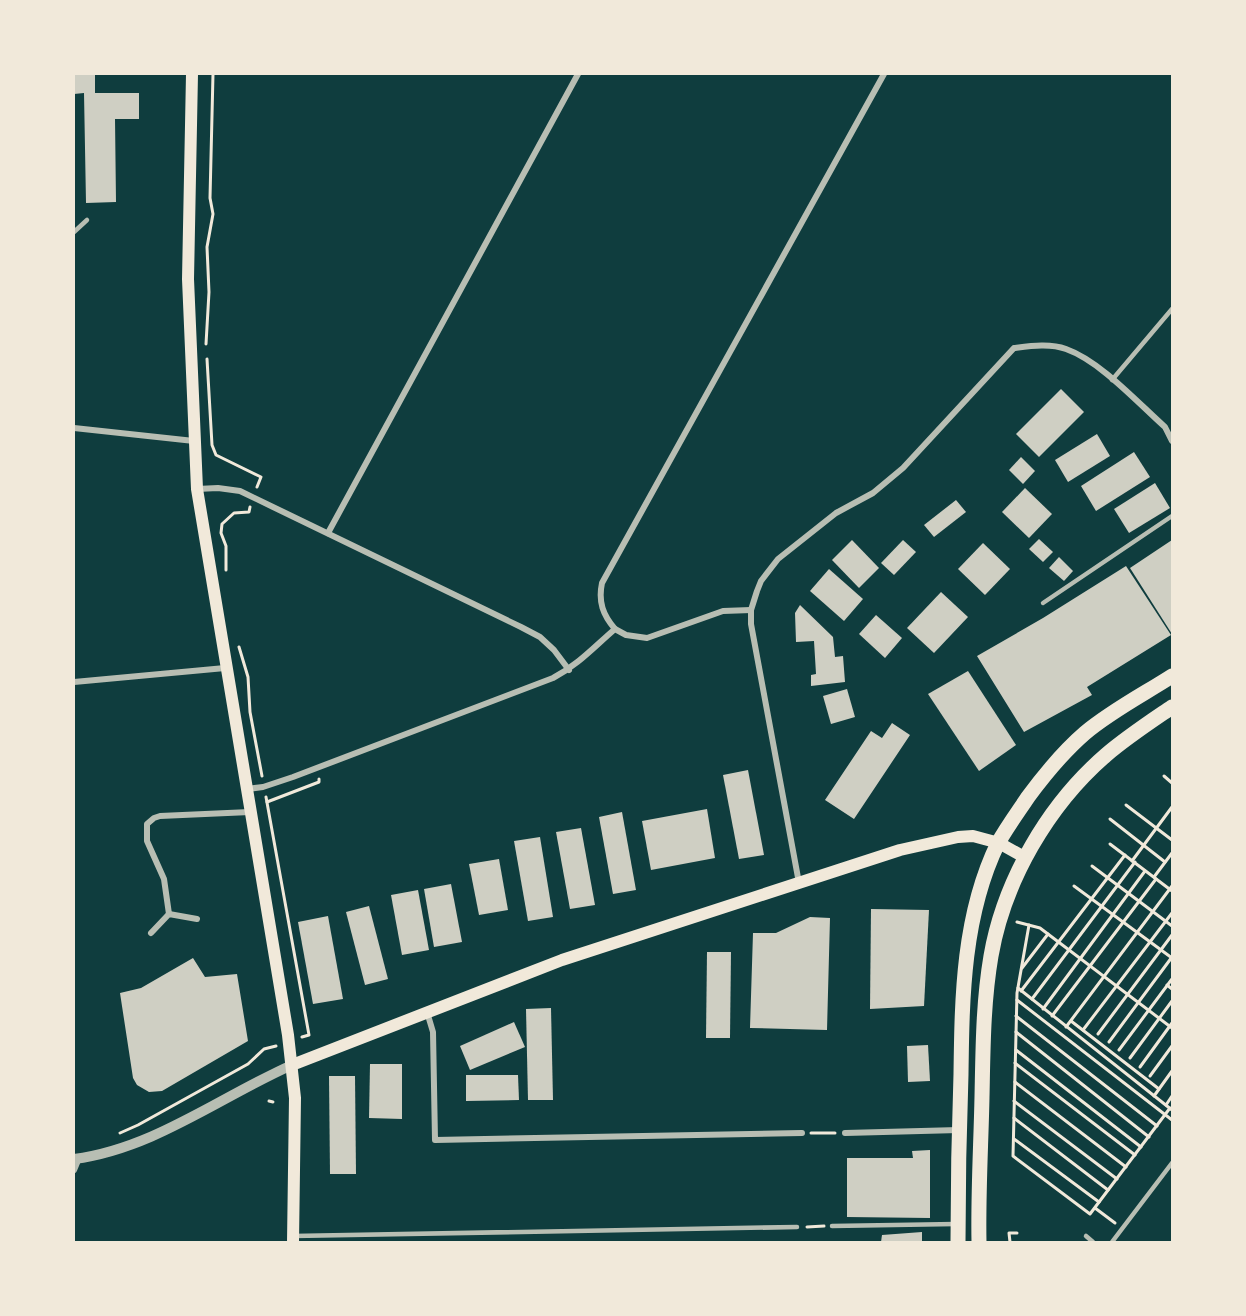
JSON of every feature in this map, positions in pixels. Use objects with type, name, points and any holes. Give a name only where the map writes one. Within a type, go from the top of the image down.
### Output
[{"type":"main road","points":[[192,74],[188,279],[197,489],[292,1065],[295,1098],[293,1239]]},
{"type":"main road","points":[[958,1242],[964,981],[970,934],[984,879],[999,843],[1043,776],[1065,752],[1086,732],[1173,676]]},
{"type":"main road","points":[[979,1242],[984,1041],[988,978],[1001,918],[1016,877],[1056,811],[1092,768],[1120,744],[1173,707]]},
{"type":"main road","points":[[292,1065],[562,960],[900,850],[958,837],[981,837],[999,843],[1026,858]]},
{"type":"street","points":[[328,533],[578,74]]},
{"type":"street","points":[[751,610],[723,611],[647,639],[626,635],[615,629],[607,620],[600,593],[602,583],[884,74]]},
{"type":"street","points":[[799,884],[752,635],[751,610],[761,581],[778,559],[836,513],[873,493],[903,468],[1014,348],[1034,345],[1064,348],[1092,362],[1165,427],[1173,441]]},
{"type":"street","points":[[74,428],[194,441]]},
{"type":"street","points":[[197,489],[240,491],[492,612],[540,637],[569,669]]},
{"type":"street","points":[[246,789],[263,787],[535,685],[569,669],[615,629]]},
{"type":"street","points":[[74,682],[225,668]]},
{"type":"street","points":[[152,933],[169,914],[164,879],[147,841],[147,824],[160,816],[250,812]]},
{"type":"street","points":[[169,914],[197,919]]},
{"type":"street","points":[[427,1012],[433,1032],[435,1140],[802,1133]]},
{"type":"street","points":[[74,1170],[76,1159],[113,1151],[146,1138],[202,1113],[292,1065]]},
{"type":"street","points":[[845,1133],[959,1130]]},
{"type":"lane","points":[[74,232],[87,220]]},
{"type":"lane","points":[[1112,380],[1173,309]]},
{"type":"lane","points":[[1043,603],[1173,516]]},
{"type":"lane","points":[[1112,1242],[1173,1163]]},
{"type":"lane","points":[[832,1226],[958,1224]]},
{"type":"lane","points":[[293,1239],[797,1227]]},
{"type":"lane","points":[[1086,1236],[1093,1242]]},
{"type":"path","points":[[213,74],[210,198],[213,214],[207,247],[209,314],[206,341],[212,445],[216,455],[261,477],[249,512],[234,513],[222,524],[221,533],[226,546],[227,580]]},
{"type":"path","points":[[111,1137],[138,1125],[248,1064],[264,1049],[309,1035],[250,712],[248,677],[237,640]]},
{"type":"path","points":[[1164,776],[1173,783]]},
{"type":"path","points":[[1126,805],[1173,840]]},
{"type":"path","points":[[1032,999],[1118,885],[1173,807]]},
{"type":"path","points":[[1110,819],[1166,862]]},
{"type":"path","points":[[1066,1027],[1172,889],[1110,844]]},
{"type":"path","points":[[1052,1016],[1173,853]]},
{"type":"path","points":[[1019,990],[1059,942],[1125,855]]},
{"type":"path","points":[[1092,866],[1173,926]]},
{"type":"path","points":[[1043,1008],[1145,871]]},
{"type":"path","points":[[1074,886],[1172,957],[1109,1042]]},
{"type":"path","points":[[1083,1030],[1173,913]]},
{"type":"path","points":[[1017,922],[1040,928],[1172,1026],[1140,1067]]},
{"type":"path","points":[[1019,990],[1171,1109],[1090,1214],[1013,1156],[1016,1016],[1017,1000],[1027,924]]},
{"type":"path","points":[[1021,969],[1048,934]]},
{"type":"path","points":[[1098,1034],[1173,934]]},
{"type":"path","points":[[1119,1050],[1173,979]]},
{"type":"path","points":[[1167,986],[1173,989]]},
{"type":"path","points":[[1017,1000],[1173,1120]]},
{"type":"path","points":[[1130,1058],[1173,1001]]},
{"type":"path","points":[[1016,1016],[1157,1126]]},
{"type":"path","points":[[1071,1021],[1159,1089]]},
{"type":"path","points":[[1016,1032],[1149,1137]]},
{"type":"path","points":[[1150,1076],[1173,1046]]},
{"type":"path","points":[[1016,1050],[1141,1147]]},
{"type":"path","points":[[1015,1063],[1135,1155]]},
{"type":"path","points":[[1154,1096],[1173,1071]]},
{"type":"path","points":[[1015,1082],[1126,1167]]},
{"type":"path","points":[[1166,1105],[1173,1096]]},
{"type":"path","points":[[1014,1101],[1117,1179]]},
{"type":"path","points":[[1014,1118],[1108,1190]]},
{"type":"path","points":[[802,1133],[845,1133]]},
{"type":"path","points":[[1014,1138],[1099,1202]]},
{"type":"path","points":[[1095,1208],[1123,1229]]},
{"type":"path","points":[[797,1227],[832,1226]]},
{"type":"path","points":[[1010,1242],[1009,1233],[1017,1233]]},
{"type":"building","points":[[74,74],[95,74],[95,93],[139,93],[139,119],[115,119],[116,202],[86,203],[84,93],[74,94]]},
{"type":"building","points":[[1061,389],[1084,412],[1039,457],[1016,434]]},
{"type":"building","points":[[1097,434],[1110,456],[1068,482],[1055,460]]},
{"type":"building","points":[[1134,452],[1150,477],[1096,511],[1081,486]]},
{"type":"building","points":[[1021,457],[1035,471],[1023,484],[1009,470]]},
{"type":"building","points":[[1155,483],[1170,508],[1129,533],[1114,509]]},
{"type":"building","points":[[1025,488],[1052,514],[1029,538],[1002,512]]},
{"type":"building","points":[[956,500],[966,512],[934,537],[924,525]]},
{"type":"building","points":[[1039,539],[1053,552],[1043,562],[1029,549]]},
{"type":"building","points":[[852,540],[879,568],[859,588],[832,560]]},
{"type":"building","points":[[903,540],[916,552],[894,575],[881,563]]},
{"type":"building","points":[[1172,540],[1172,634],[1130,568]]},
{"type":"building","points":[[983,543],[1010,569],[985,595],[958,569]]},
{"type":"building","points":[[1059,557],[1073,571],[1064,581],[1049,568]]},
{"type":"building","points":[[1126,566],[1171,635],[1087,687],[1092,695],[1024,732],[977,656]]},
{"type":"building","points":[[829,569],[863,599],[844,621],[810,591]]},
{"type":"building","points":[[941,592],[968,617],[934,653],[907,628]]},
{"type":"building","points":[[800,605],[833,637],[835,657],[843,656],[845,682],[811,686],[811,675],[816,674],[814,641],[796,642],[795,613]]},
{"type":"building","points":[[876,615],[902,638],[885,658],[859,634]]},
{"type":"building","points":[[968,671],[1016,745],[979,771],[928,694]]},
{"type":"building","points":[[847,689],[855,717],[831,724],[823,696]]},
{"type":"building","points":[[892,723],[910,735],[854,819],[825,800],[871,731],[882,738]]},
{"type":"building","points":[[748,770],[764,855],[739,859],[723,775]]},
{"type":"building","points":[[707,809],[715,858],[651,870],[642,821]]},
{"type":"building","points":[[622,812],[636,890],[613,894],[599,817]]},
{"type":"building","points":[[581,828],[595,905],[570,909],[556,832]]},
{"type":"building","points":[[540,837],[553,917],[528,921],[514,841]]},
{"type":"building","points":[[499,859],[508,910],[479,915],[469,864]]},
{"type":"building","points":[[451,884],[462,942],[434,947],[424,889]]},
{"type":"building","points":[[418,890],[429,950],[402,955],[391,895]]},
{"type":"building","points":[[369,906],[388,979],[365,985],[346,912]]},
{"type":"building","points":[[871,909],[929,910],[924,1006],[870,1009]]},
{"type":"building","points":[[328,916],[343,999],[313,1004],[298,922]]},
{"type":"building","points":[[810,917],[830,918],[827,1030],[750,1028],[753,933],[776,933]]},
{"type":"building","points":[[707,952],[731,952],[730,1038],[706,1038]]},
{"type":"building","points":[[193,958],[205,977],[237,974],[248,1041],[162,1091],[149,1092],[137,1085],[133,1078],[120,993],[141,988]]},
{"type":"building","points":[[551,1008],[553,1100],[528,1100],[526,1009]]},
{"type":"building","points":[[514,1022],[525,1047],[470,1070],[460,1046]]},
{"type":"building","points":[[928,1045],[930,1081],[908,1082],[907,1046]]},
{"type":"building","points":[[370,1064],[402,1064],[402,1119],[369,1118]]},
{"type":"building","points":[[466,1075],[518,1075],[519,1100],[466,1101]]},
{"type":"building","points":[[329,1076],[355,1076],[356,1174],[330,1174]]},
{"type":"building","points":[[930,1150],[930,1218],[847,1217],[847,1158],[913,1158],[912,1151]]},
{"type":"building","points":[[922,1232],[922,1242],[881,1242],[882,1235]]}]
